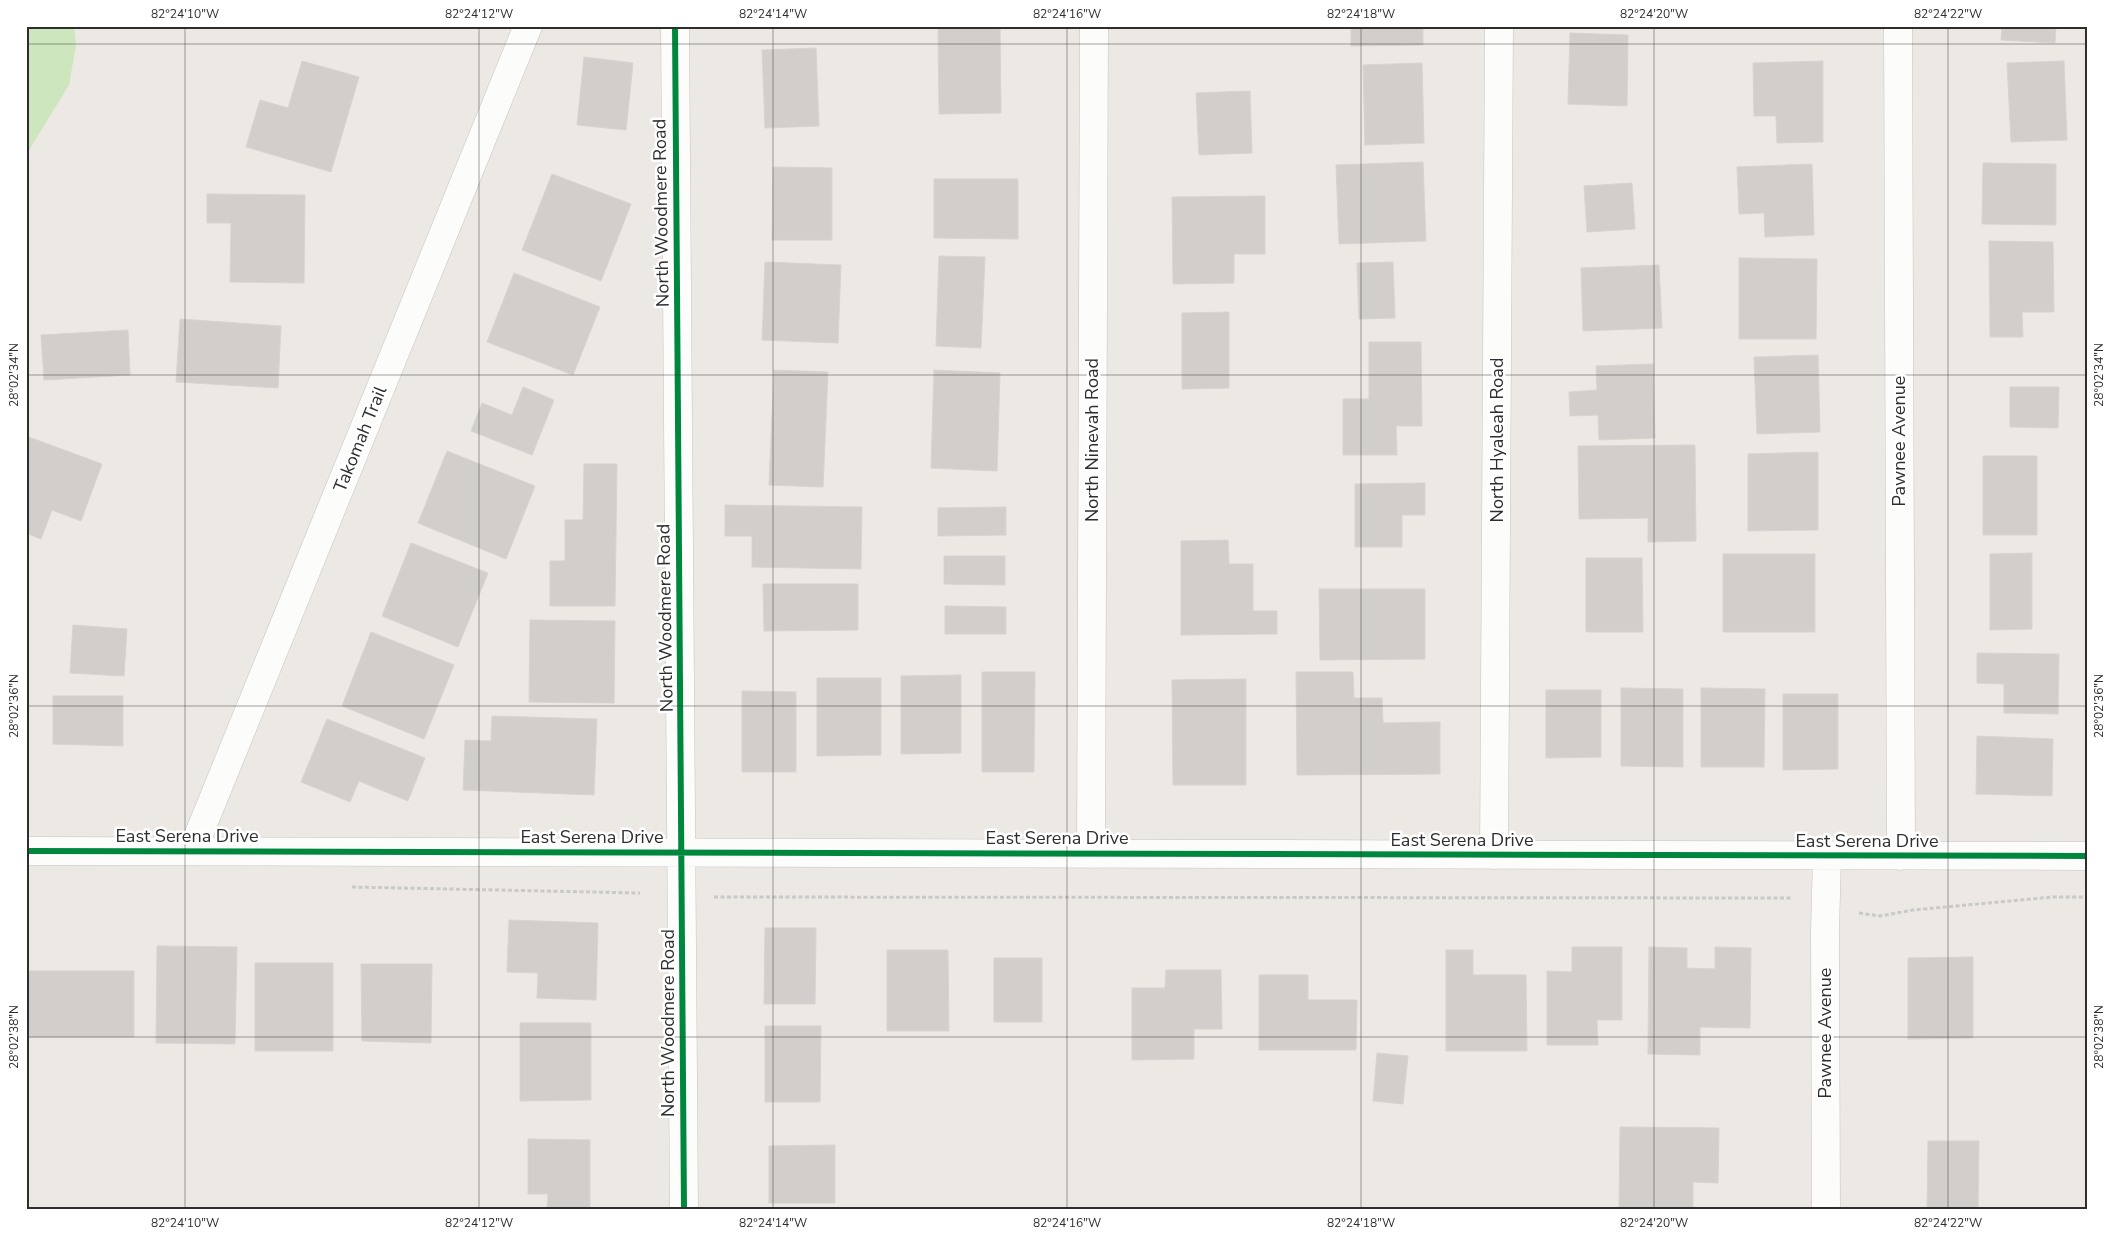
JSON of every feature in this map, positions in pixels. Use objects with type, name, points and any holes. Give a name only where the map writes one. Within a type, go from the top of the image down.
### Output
[{"type":"street","name":"Takomah Trail","points":[[192,851],[528,26]]},
{"type":"street","name":"North Woodmere Road","points":[[674,26],[684,1210]]},
{"type":"street","name":"North Ninevah Road","points":[[1091,854],[1094,26]]},
{"type":"street","name":"North Hyaleah Road","points":[[1494,855],[1499,26]]},
{"type":"street","name":"Pawnee Avenue","points":[[1898,26],[1901,856]]},
{"type":"street","name":"East Serena Drive","points":[[26,851],[2087,856]]},
{"type":"street","name":"Pawnee Avenue","points":[[1826,1210],[1825,931],[1827,856]]},
{"type":"path","points":[[711,897],[1801,898]]},
{"type":"path","points":[[1859,913],[1880,916],[1913,910],[2053,897],[2087,897]]},
{"type":"green space","points":[[26,26],[74,26],[76,45],[69,85],[26,155]]},
{"type":"building","points":[[938,26],[1000,26],[1001,113],[939,114]]},
{"type":"building","points":[[1351,26],[1423,26],[1423,45],[1351,46]]},
{"type":"building","points":[[2002,26],[2056,26],[2055,43],[2001,40]]},
{"type":"building","points":[[1570,33],[1628,35],[1627,106],[1568,104]]},
{"type":"building","points":[[816,48],[819,126],[765,128],[762,50]]},
{"type":"building","points":[[584,57],[633,63],[626,130],[577,125]]},
{"type":"building","points":[[302,61],[359,77],[331,172],[246,147],[260,100],[288,108]]},
{"type":"building","points":[[1823,61],[1823,142],[1777,143],[1776,116],[1754,116],[1753,63]]},
{"type":"building","points":[[2064,61],[2067,140],[2011,142],[2007,63]]},
{"type":"building","points":[[1422,63],[1424,143],[1365,145],[1363,65]]},
{"type":"building","points":[[1250,91],[1252,153],[1199,155],[1196,93]]},
{"type":"building","points":[[1423,162],[1426,241],[1339,244],[1336,165]]},
{"type":"building","points":[[1983,163],[2056,164],[2056,225],[1982,224]]},
{"type":"building","points":[[1812,164],[1814,235],[1765,237],[1764,213],[1739,214],[1737,167]]},
{"type":"building","points":[[773,167],[832,168],[832,240],[772,240]]},
{"type":"building","points":[[552,174],[631,204],[601,281],[522,250]]},
{"type":"building","points":[[934,179],[1018,179],[1018,239],[934,238]]},
{"type":"building","points":[[1632,183],[1635,229],[1587,232],[1584,186]]},
{"type":"building","points":[[207,194],[305,195],[304,283],[230,282],[231,223],[207,223]]},
{"type":"building","points":[[1265,196],[1265,254],[1234,254],[1234,283],[1173,284],[1172,197]]},
{"type":"building","points":[[1989,241],[2053,242],[2054,312],[2022,312],[2023,337],[1990,337]]},
{"type":"building","points":[[939,256],[985,257],[981,348],[936,346]]},
{"type":"building","points":[[1739,258],[1817,259],[1816,339],[1739,339]]},
{"type":"building","points":[[765,262],[841,265],[838,343],[762,340]]},
{"type":"building","points":[[1393,262],[1395,318],[1359,319],[1357,263]]},
{"type":"building","points":[[1659,265],[1662,328],[1583,331],[1581,268]]},
{"type":"building","points":[[514,273],[600,307],[573,375],[487,342]]},
{"type":"building","points":[[1229,312],[1229,388],[1182,389],[1182,313]]},
{"type":"building","points":[[180,319],[281,326],[278,388],[176,382]]},
{"type":"building","points":[[128,330],[130,375],[44,380],[41,335]]},
{"type":"building","points":[[1369,342],[1421,342],[1422,426],[1396,426],[1397,455],[1343,455],[1343,399],[1369,399]]},
{"type":"building","points":[[1818,355],[1820,432],[1757,434],[1754,357]]},
{"type":"building","points":[[1653,364],[1655,438],[1599,440],[1598,415],[1570,416],[1569,392],[1597,390],[1596,366]]},
{"type":"building","points":[[774,370],[828,372],[823,487],[769,485]]},
{"type":"building","points":[[934,370],[1000,373],[997,471],[931,468]]},
{"type":"building","points":[[523,387],[554,400],[532,455],[471,431],[482,403],[512,415]]},
{"type":"building","points":[[2010,387],[2059,387],[2058,428],[2010,427]]},
{"type":"building","points":[[26,436],[102,464],[81,521],[52,510],[41,539],[26,533]]},
{"type":"building","points":[[1695,445],[1696,541],[1648,542],[1648,518],[1579,519],[1578,446]]},
{"type":"building","points":[[447,451],[535,486],[506,559],[418,523]]},
{"type":"building","points":[[1818,452],[1818,530],[1748,531],[1748,454]]},
{"type":"building","points":[[1983,456],[2037,456],[2037,535],[1983,535]]},
{"type":"building","points":[[584,464],[617,464],[615,606],[550,606],[550,561],[565,561],[565,520],[583,520]]},
{"type":"building","points":[[1425,483],[1425,515],[1402,515],[1402,547],[1355,547],[1355,484]]},
{"type":"building","points":[[725,505],[862,507],[861,569],[752,567],[752,536],[725,536]]},
{"type":"building","points":[[1006,507],[1006,535],[938,536],[938,508]]},
{"type":"building","points":[[1228,540],[1229,564],[1253,564],[1253,611],[1277,611],[1277,634],[1181,635],[1181,541]]},
{"type":"building","points":[[411,543],[488,573],[458,647],[382,616]]},
{"type":"building","points":[[2032,553],[2032,629],[1990,630],[1990,554]]},
{"type":"building","points":[[1723,554],[1815,554],[1815,632],[1723,632]]},
{"type":"building","points":[[944,556],[1005,556],[1005,585],[944,584]]},
{"type":"building","points":[[1586,558],[1642,558],[1643,632],[1586,632]]},
{"type":"building","points":[[763,584],[858,584],[858,630],[764,631]]},
{"type":"building","points":[[1319,589],[1425,589],[1425,659],[1320,660]]},
{"type":"building","points":[[945,606],[1006,607],[1006,634],[945,634]]},
{"type":"building","points":[[530,620],[615,621],[614,703],[529,702]]},
{"type":"building","points":[[73,625],[127,629],[124,676],[70,673]]},
{"type":"building","points":[[371,632],[454,665],[424,739],[342,706]]},
{"type":"building","points":[[1977,653],[2059,654],[2058,714],[2004,713],[2004,684],[1977,683]]},
{"type":"building","points":[[982,672],[1035,672],[1034,772],[982,772]]},
{"type":"building","points":[[1296,672],[1353,672],[1354,698],[1382,698],[1383,723],[1440,722],[1440,774],[1297,775]]},
{"type":"building","points":[[961,675],[961,753],[901,754],[901,676]]},
{"type":"building","points":[[817,678],[881,678],[881,755],[817,756]]},
{"type":"building","points":[[1246,679],[1246,785],[1173,785],[1172,680]]},
{"type":"building","points":[[1621,688],[1683,689],[1683,767],[1621,766]]},
{"type":"building","points":[[1701,688],[1765,689],[1764,767],[1701,767]]},
{"type":"building","points":[[1546,690],[1601,690],[1601,757],[1546,758]]},
{"type":"building","points":[[742,691],[796,692],[796,772],[742,772]]},
{"type":"building","points":[[1783,694],[1838,694],[1838,769],[1783,770]]},
{"type":"building","points":[[53,696],[123,696],[123,746],[53,744]]},
{"type":"building","points":[[492,716],[597,719],[594,795],[463,790],[465,740],[491,741]]},
{"type":"building","points":[[327,719],[425,758],[408,801],[359,781],[350,802],[301,782]]},
{"type":"building","points":[[1977,736],[2053,739],[2052,796],[1976,794]]},
{"type":"building","points":[[509,920],[598,923],[596,1000],[537,998],[538,973],[507,972]]},
{"type":"building","points":[[765,928],[816,928],[815,1004],[764,1004]]},
{"type":"building","points":[[157,946],[237,947],[235,1044],[156,1043]]},
{"type":"building","points":[[1572,947],[1622,947],[1622,1020],[1597,1020],[1598,1045],[1547,1045],[1547,971],[1572,972]]},
{"type":"building","points":[[1649,947],[1687,948],[1687,968],[1715,969],[1715,947],[1751,948],[1750,1028],[1700,1027],[1700,1055],[1648,1054]]},
{"type":"building","points":[[887,950],[948,950],[949,1031],[887,1031]]},
{"type":"building","points":[[1446,950],[1473,950],[1473,975],[1526,975],[1527,1051],[1446,1051]]},
{"type":"building","points":[[1973,957],[1973,1038],[1908,1039],[1908,958]]},
{"type":"building","points":[[994,958],[1042,958],[1042,1022],[994,1022]]},
{"type":"building","points":[[255,963],[333,963],[333,1051],[255,1051]]},
{"type":"building","points":[[361,964],[432,964],[431,1043],[362,1041]]},
{"type":"building","points":[[1166,970],[1221,970],[1222,1029],[1194,1029],[1194,1059],[1132,1060],[1132,988],[1165,988]]},
{"type":"building","points":[[26,971],[134,971],[134,1037],[26,1037]]},
{"type":"building","points":[[1259,975],[1308,975],[1308,1000],[1357,1000],[1356,1050],[1259,1050]]},
{"type":"building","points":[[520,1023],[591,1023],[591,1100],[520,1101]]},
{"type":"building","points":[[765,1026],[821,1026],[820,1102],[765,1102]]},
{"type":"building","points":[[1377,1053],[1408,1056],[1403,1104],[1373,1101]]},
{"type":"building","points":[[1620,1127],[1719,1128],[1718,1183],[1693,1182],[1693,1209],[1619,1209]]},
{"type":"building","points":[[528,1139],[590,1140],[590,1210],[547,1210],[548,1194],[528,1194]]},
{"type":"building","points":[[1928,1141],[1979,1141],[1978,1210],[1927,1210]]},
{"type":"building","points":[[835,1145],[835,1203],[769,1203],[769,1146]]},
{"type":"cycle path","points":[[675,26],[684,1210]]},
{"type":"cycle path","points":[[26,851],[2087,856]]}]
